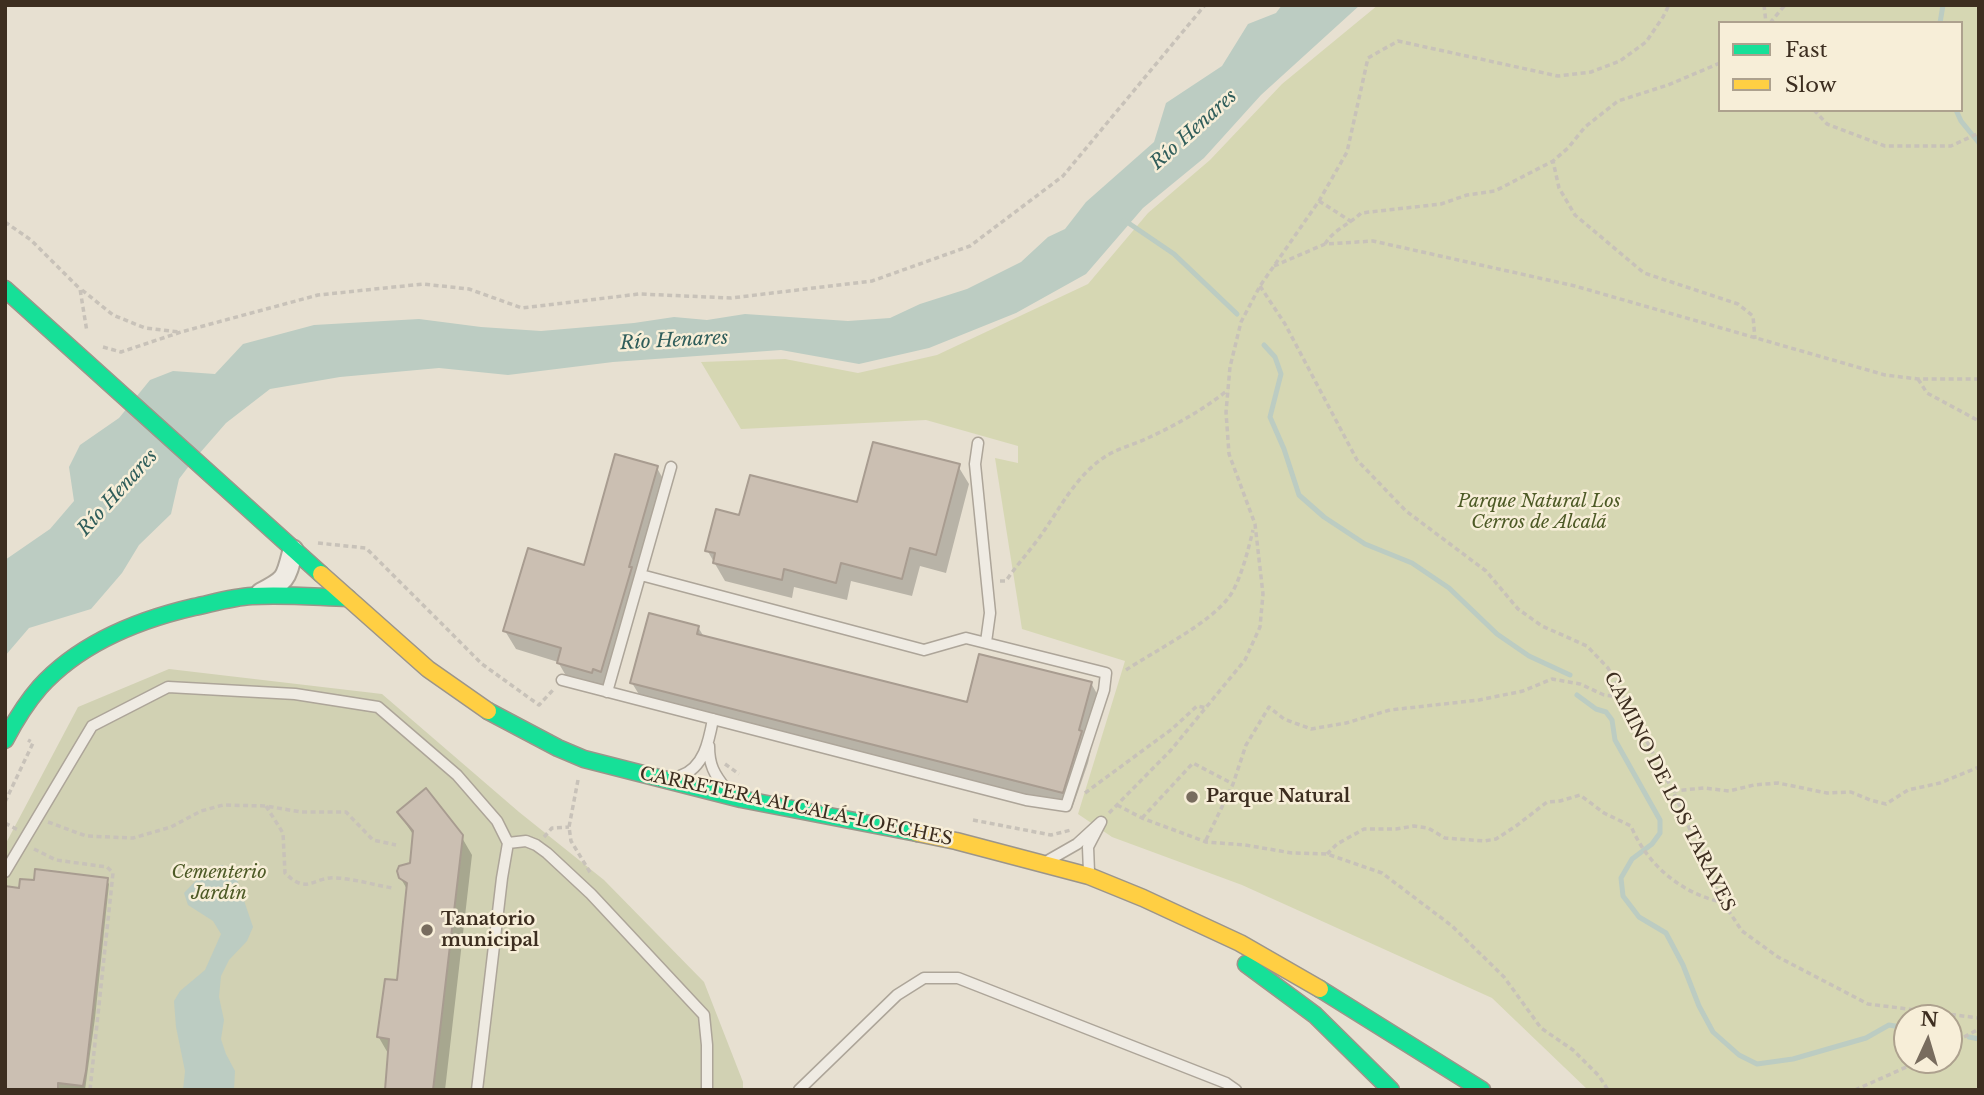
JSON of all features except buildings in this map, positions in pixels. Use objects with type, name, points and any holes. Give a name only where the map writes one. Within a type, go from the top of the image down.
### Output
[{"type":"main road","name":"CARRETERA ALCALÁ-LOECHES","points":[[5,289],[428,669],[487,711],[584,759],[741,799],[956,841],[1089,876],[1143,898]]},
{"type":"main road","points":[[5,740],[27,702],[45,680],[68,660],[97,642],[156,617],[186,608],[256,596],[348,598]]},
{"type":"main road","points":[[1143,898],[1233,955],[1315,1015],[1391,1090]]},
{"type":"main road","points":[[1143,898],[1240,943],[1332,996],[1482,1090]]},
{"type":"street","points":[[256,596],[281,583],[288,570],[288,546]]},
{"type":"lane","points":[[978,443],[975,464],[990,613],[986,642]]},
{"type":"lane","points":[[607,692],[671,467]]},
{"type":"lane","points":[[562,680],[1026,800],[1066,806],[1104,690],[1106,673],[966,638],[925,650],[641,575]]},
{"type":"lane","points":[[5,872],[92,726],[168,687],[282,694],[378,707],[457,775],[498,821],[508,843],[477,1090]]},
{"type":"lane","points":[[666,781],[687,774],[695,768],[708,742],[713,719]]},
{"type":"lane","points":[[708,742],[714,775],[726,789],[741,799]]},
{"type":"lane","points":[[1043,863],[1077,844],[1101,822]]},
{"type":"lane","points":[[1089,876],[1088,847],[1101,822]]},
{"type":"lane","points":[[508,843],[526,841],[547,853],[591,894],[704,1015],[707,1090]]},
{"type":"lane","points":[[799,1090],[897,995],[924,978],[958,978],[1226,1083],[1236,1090]]},
{"type":"path","points":[[970,820],[1051,835],[1101,822],[1171,750],[1245,660],[1260,627],[1264,593],[1255,524],[1229,454],[1226,412],[1230,367],[1241,322],[1260,286],[1319,201],[1347,152],[1368,58],[1398,41],[1558,76],[1591,72],[1620,61],[1646,43],[1669,5]]},
{"type":"path","points":[[1770,21],[1785,5]]},
{"type":"path","points":[[99,346],[121,352],[181,332],[318,295],[423,284],[469,289],[522,308],[639,294],[731,298],[872,281],[970,246],[1063,176],[1202,7]]},
{"type":"path","points":[[1325,244],[1330,236],[1361,213],[1441,204],[1467,195],[1495,191],[1553,161],[1585,127],[1618,101],[1668,85],[1718,64]]},
{"type":"path","points":[[1816,112],[1827,124],[1885,146],[1951,146],[1979,133]]},
{"type":"path","points":[[1553,161],[1559,188],[1575,215],[1644,274],[1738,304],[1753,316],[1755,339]]},
{"type":"path","points":[[1319,201],[1352,222]]},
{"type":"path","points":[[5,222],[32,240],[80,289],[113,315],[145,328],[181,332]]},
{"type":"path","points":[[1273,267],[1325,244],[1373,241],[1575,286],[1885,375],[1918,379],[1979,379]]},
{"type":"path","name":"CAMINO DE LOS TARAYES","points":[[1260,286],[1285,324],[1357,460],[1405,511],[1486,572],[1518,609],[1542,626],[1587,646],[1608,668],[1673,791],[1722,902],[1742,931],[1778,957],[1868,1004],[1979,1018]]},
{"type":"path","points":[[80,289],[88,342]]},
{"type":"path","points":[[1918,379],[1927,393],[1979,421]]},
{"type":"path","points":[[986,583],[1006,581],[1079,479],[1107,456],[1181,421],[1228,390]]},
{"type":"path","points":[[1126,670],[1215,612],[1231,595],[1255,524]]},
{"type":"path","points":[[315,543],[366,548],[482,664],[539,705],[562,680]]},
{"type":"path","points":[[1206,842],[1233,784],[1246,745],[1269,707],[1284,719],[1311,729],[1346,723],[1390,710],[1479,700],[1523,691],[1552,680],[1580,684],[1604,695],[1622,698]]},
{"type":"path","points":[[1066,806],[1172,729],[1197,706],[1207,708]]},
{"type":"path","points":[[5,802],[33,743]]},
{"type":"path","points":[[709,754],[741,776]]},
{"type":"path","points":[[584,759],[569,827],[571,841],[599,886],[591,894]]},
{"type":"path","points":[[1142,818],[1193,763],[1233,784]]},
{"type":"path","points":[[1673,791],[1704,788],[1729,791],[1778,783],[1827,793],[1851,792],[1886,804],[1908,790],[1940,783],[1979,767]]},
{"type":"path","points":[[1327,853],[1337,844],[1364,829],[1414,826],[1428,828],[1445,838],[1484,841],[1496,839],[1547,802],[1580,795],[1604,813],[1630,825],[1636,840],[1658,868],[1681,886],[1722,902]]},
{"type":"path","points":[[36,817],[86,836],[133,838],[171,827],[201,811],[223,805],[266,806],[301,812],[346,812],[373,840],[396,845]]},
{"type":"path","points":[[1117,805],[1142,818],[1206,842],[1292,853],[1327,853],[1382,873],[1452,926],[1504,977],[1541,1028],[1573,1050],[1599,1076],[1608,1090]]},
{"type":"path","points":[[266,806],[283,834],[285,873],[295,883],[310,884],[334,877],[393,888]]},
{"type":"path","points":[[536,845],[552,828],[569,827]]},
{"type":"path","points":[[23,841],[56,860],[107,867],[113,873],[90,1090]]},
{"type":"path","points":[[1963,1038],[1979,1029]]},
{"type":"path","points":[[1855,1090],[1893,1073]]},
{"type":"green space","name":"Parque Natural Los Cerros de Alcalá","points":[[1378,5],[1979,5],[1979,1090],[1588,1090],[1492,998],[1242,885],[1112,837],[1078,814],[1125,661],[1022,629],[995,458],[1018,463],[1018,446],[926,420],[741,429],[701,362],[785,359],[858,373],[937,355],[1088,284],[1148,213],[1210,160],[1282,84]]},
{"type":"green space","name":"Cementerio Jardín","points":[[169,669],[382,694],[519,812],[604,880],[704,982],[743,1082],[743,1090],[5,1090],[5,845],[78,707]]},
{"type":"water","name":"Río Henares","points":[[1282,5],[1360,5],[1261,95],[1204,158],[1143,208],[1086,274],[1016,313],[929,348],[859,364],[781,350],[613,362],[508,375],[439,368],[340,377],[270,389],[226,423],[192,462],[179,479],[171,514],[139,545],[122,573],[91,609],[29,628],[5,656],[5,560],[50,529],[74,501],[69,467],[80,445],[119,418],[150,380],[173,371],[215,374],[243,344],[314,325],[419,319],[541,331],[674,317],[707,320],[745,314],[848,321],[890,318],[920,304],[967,289],[1021,262],[1048,237],[1065,229],[1086,202],[1154,142],[1166,103],[1222,66],[1248,24],[1276,13]]},
{"type":"water","points":[[221,865],[233,868],[253,927],[247,941],[229,960],[221,976],[219,997],[224,1020],[221,1039],[235,1071],[234,1090],[183,1090],[185,1071],[174,1001],[180,991],[205,970],[221,934],[213,921],[188,905],[184,893],[204,872]]},
{"type":"waterway","points":[[1940,21],[1943,5]]},
{"type":"waterway","points":[[1957,112],[1979,143]]},
{"type":"waterway","points":[[1124,220],[1174,254],[1237,314]]},
{"type":"waterway","points":[[1264,345],[1275,357],[1281,374],[1270,417],[1299,495],[1324,517],[1365,544],[1412,563],[1449,588],[1497,634],[1529,656],[1570,675]]},
{"type":"waterway","points":[[1577,695],[1596,709],[1606,712],[1612,720],[1615,740],[1660,820],[1660,833],[1652,844],[1632,859],[1621,878],[1623,896],[1639,917],[1666,933],[1713,1032],[1739,1055],[1757,1064],[1793,1059],[1866,1038],[1889,1025],[1893,1026]]},
{"type":"waterway","points":[[1969,1037],[1979,1039]]},
{"type":"traffic: fast","points":[[5,289],[321,574]]},
{"type":"traffic: fast","points":[[5,740],[30,699],[56,671],[92,646],[131,626],[173,612],[245,597],[288,595],[348,598]]},
{"type":"traffic: fast","points":[[488,711],[584,759],[741,799],[917,833]]},
{"type":"traffic: fast","points":[[1246,964],[1315,1015],[1391,1090]]},
{"type":"traffic: fast","points":[[1320,989],[1482,1090]]},
{"type":"traffic: slow","points":[[321,574],[428,669],[488,711]]},
{"type":"traffic: slow","points":[[917,833],[1089,876],[1240,943],[1320,989]]},
{"type":"place","name":"Parque Natural","points":[[1192,797]]},
{"type":"place","name":"Tanatorio municipal","points":[[427,930]]}]
